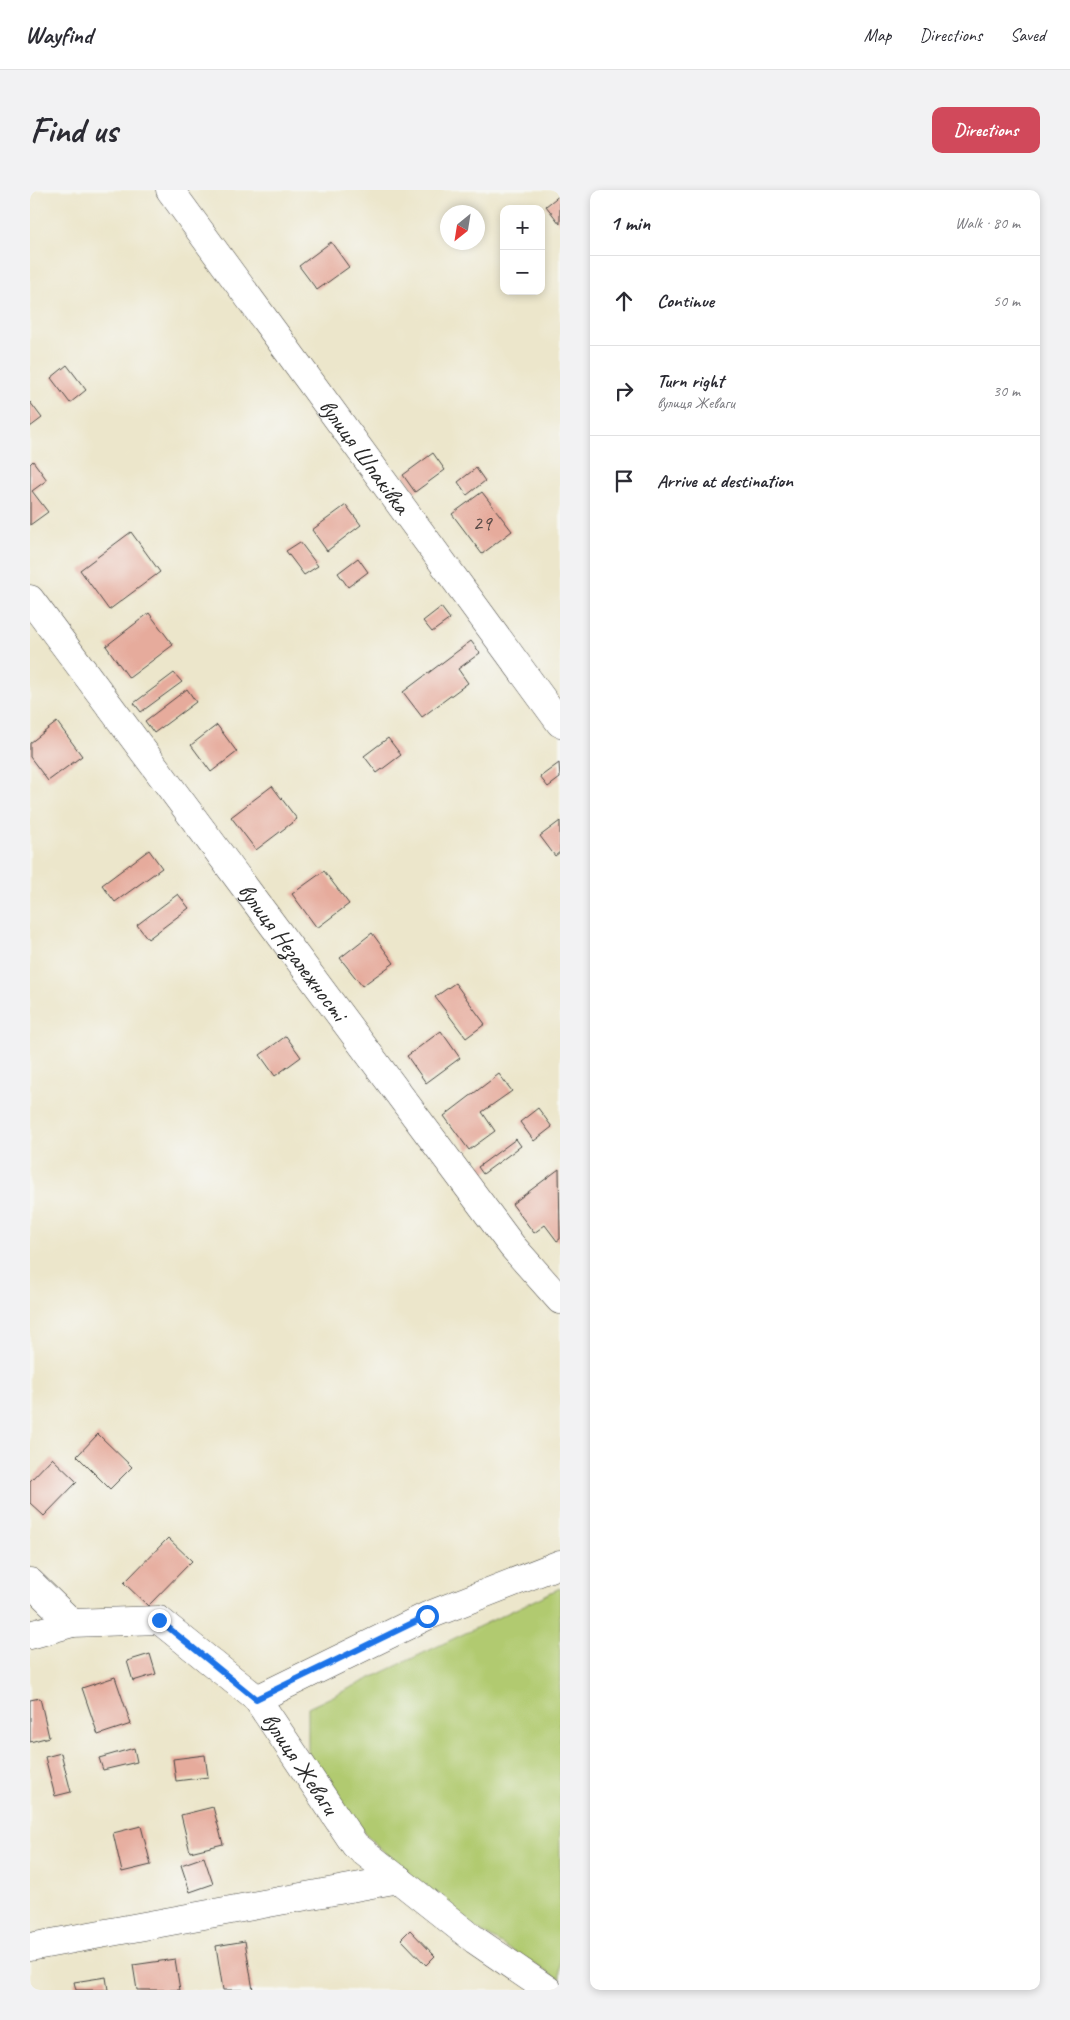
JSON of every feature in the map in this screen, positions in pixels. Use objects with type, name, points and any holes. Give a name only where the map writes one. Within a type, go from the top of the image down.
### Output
[{"type":"street","name":"вулиця Шпаківка","points":[[170,190],[560,723]]},
{"type":"street","name":"вулиця Незалежності","points":[[30,599],[512,1246],[560,1300]]},
{"type":"street","points":[[256,1699],[427,1616],[560,1564]]},
{"type":"street","points":[[30,1582],[72,1624]]},
{"type":"street","name":"вулиця Жеваги","points":[[30,1635],[72,1624],[159,1620],[256,1699],[355,1845],[475,1940],[548,1990]]},
{"type":"street","points":[[30,1947],[399,1879]]},
{"type":"green space","points":[[560,1588],[560,1980],[452,1914],[370,1839],[308,1759],[308,1708]]},
{"type":"building","points":[[560,195],[560,224],[546,206]]},
{"type":"building","points":[[331,242],[349,267],[317,290],[299,266]]},
{"type":"building","points":[[67,365],[86,390],[70,403],[51,378]]},
{"type":"building","points":[[30,402],[42,418],[30,427]]},
{"type":"building","points":[[433,453],[445,470],[415,492],[403,475]]},
{"type":"building","points":[[33,461],[47,480],[32,491],[48,512],[30,525],[30,464]]},
{"type":"building","points":[[476,468],[485,481],[467,495],[458,482]]},
{"type":"building","points":[[482,492],[512,531],[482,554],[452,514]]},
{"type":"building","points":[[346,505],[361,525],[327,551],[312,530]]},
{"type":"building","points":[[131,532],[160,572],[109,610],[80,570]]},
{"type":"building","points":[[300,542],[318,566],[304,575],[286,551]]},
{"type":"building","points":[[358,558],[368,572],[348,587],[338,573]]},
{"type":"building","points":[[441,607],[450,619],[432,632],[423,621]]},
{"type":"building","points":[[149,613],[173,645],[129,678],[106,646]]},
{"type":"building","points":[[471,641],[480,653],[458,669],[468,683],[422,717],[403,692]]},
{"type":"building","points":[[174,673],[182,682],[141,712],[134,703]]},
{"type":"building","points":[[187,689],[196,702],[154,733],[145,721]]},
{"type":"building","points":[[57,722],[82,756],[48,781],[30,757],[30,743]]},
{"type":"building","points":[[217,725],[237,752],[211,772],[191,745]]},
{"type":"building","points":[[388,738],[401,755],[377,773],[364,756]]},
{"type":"building","points":[[559,763],[560,778],[548,787],[540,777]]},
{"type":"building","points":[[272,786],[297,819],[256,850],[231,817]]},
{"type":"building","points":[[560,821],[560,852],[555,856],[540,836]]},
{"type":"building","points":[[149,850],[162,868],[115,902],[102,885]]},
{"type":"building","points":[[324,871],[349,904],[317,928],[292,894]]},
{"type":"building","points":[[178,894],[189,908],[148,939],[137,925]]},
{"type":"building","points":[[372,933],[394,963],[362,986],[340,958]]},
{"type":"building","points":[[455,983],[485,1024],[466,1038],[435,997]]},
{"type":"building","points":[[441,1031],[460,1058],[426,1083],[407,1056]]},
{"type":"building","points":[[286,1036],[301,1057],[275,1076],[260,1055]]},
{"type":"building","points":[[499,1074],[512,1091],[482,1112],[495,1131],[469,1150],[444,1116]]},
{"type":"building","points":[[538,1108],[552,1127],[534,1141],[520,1122]]},
{"type":"building","points":[[516,1139],[521,1146],[483,1174],[478,1167]]},
{"type":"building","points":[[559,1169],[560,1239],[557,1241],[545,1225],[534,1233],[512,1204]]},
{"type":"building","points":[[98,1434],[132,1467],[110,1489],[77,1456]]},
{"type":"building","points":[[52,1458],[77,1482],[44,1516],[30,1503],[30,1481]]},
{"type":"building","points":[[168,1538],[192,1561],[148,1606],[124,1583]]},
{"type":"building","points":[[150,1654],[156,1674],[133,1681],[127,1661]]},
{"type":"building","points":[[115,1677],[131,1724],[98,1735],[82,1688]]},
{"type":"building","points":[[40,1698],[49,1737],[30,1742],[30,1700]]},
{"type":"building","points":[[134,1748],[137,1762],[103,1770],[99,1758]]},
{"type":"building","points":[[61,1753],[71,1792],[55,1796],[45,1757]]},
{"type":"building","points":[[205,1755],[208,1777],[176,1781],[173,1759]]},
{"type":"building","points":[[213,1807],[223,1844],[190,1852],[181,1815]]},
{"type":"building","points":[[141,1826],[151,1865],[122,1872],[113,1833]]},
{"type":"building","points":[[204,1857],[213,1884],[190,1892],[181,1865]]},
{"type":"building","points":[[410,1930],[435,1956],[426,1965],[401,1939]]},
{"type":"building","points":[[245,1941],[253,1990],[223,1990],[216,1946]]},
{"type":"building","points":[[175,1959],[180,1990],[137,1990],[133,1965]]},
{"type":"building","points":[[106,1977],[108,1990],[76,1990],[74,1982]]},
{"type":"route","points":[[159,1620],[256,1699],[427,1616]]}]
